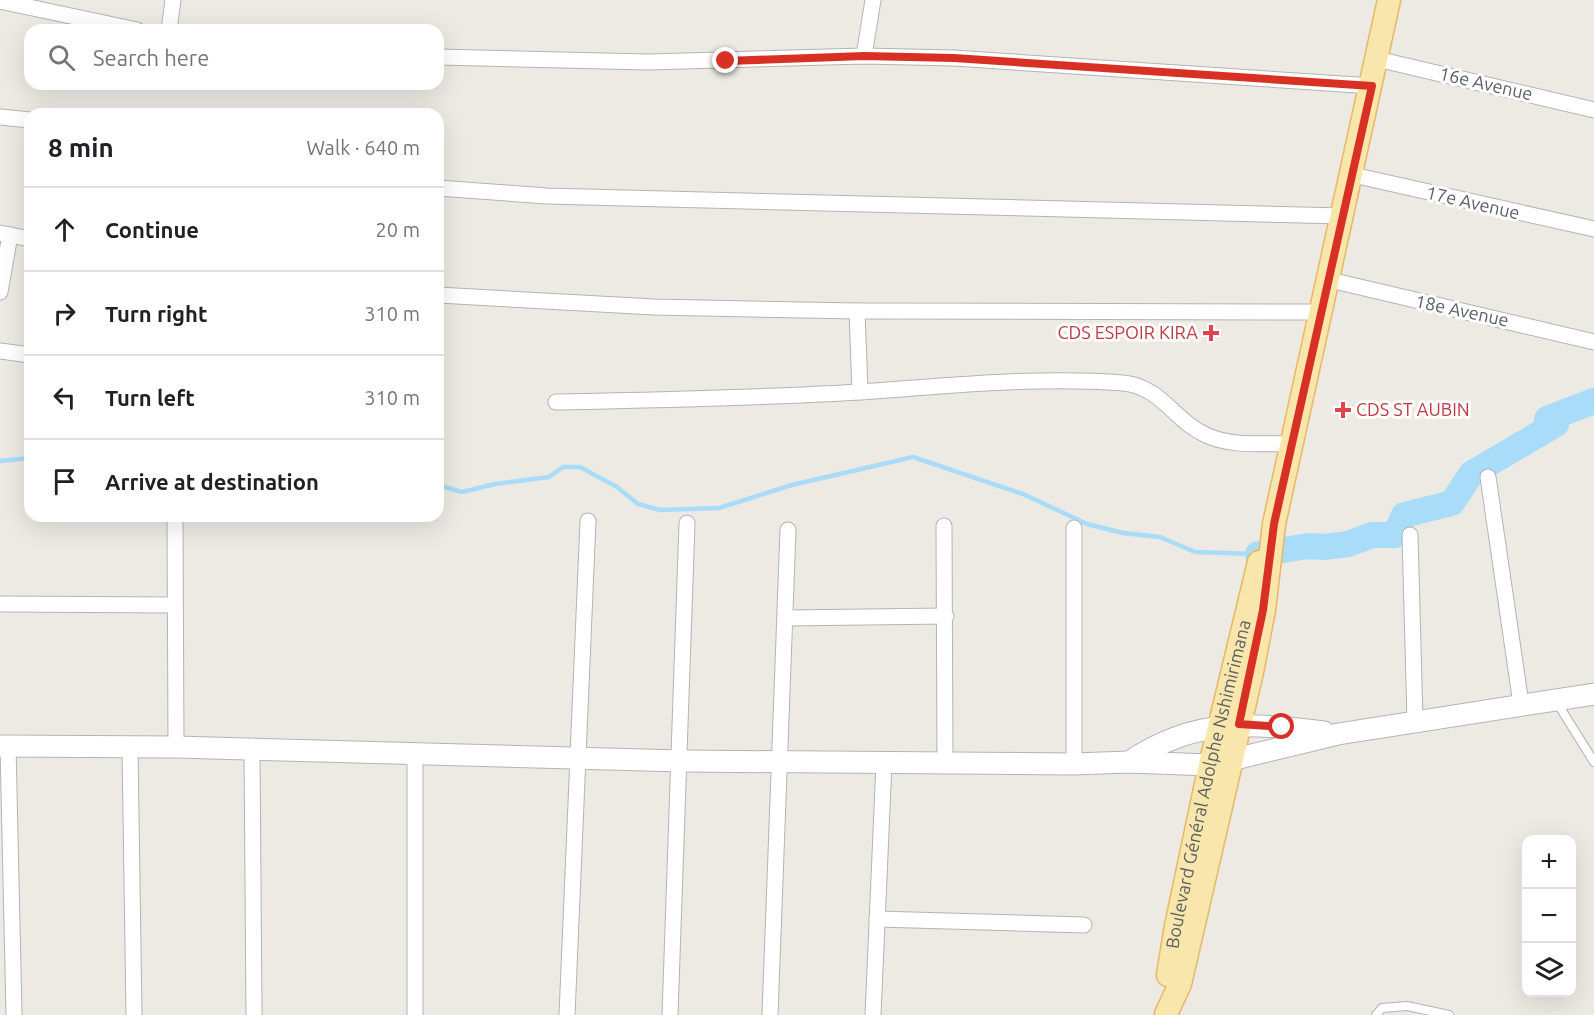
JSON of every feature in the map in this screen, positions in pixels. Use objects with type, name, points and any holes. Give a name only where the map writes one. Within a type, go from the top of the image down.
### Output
[{"type":"main road","name":"Boulevard Général Adolphe Nshimirimana","points":[[1165,1014],[1176,926],[1230,725],[1256,569],[1274,524],[1353,176],[1389,0]]},
{"type":"street","points":[[171,24],[173,0]]},
{"type":"street","points":[[864,56],[873,0]]},
{"type":"street","points":[[0,1],[109,24]]},
{"type":"street","points":[[444,57],[648,62],[864,56],[954,58],[1372,86]]},
{"type":"street","name":"16e Avenue","points":[[1377,59],[1594,110]]},
{"type":"street","points":[[0,117],[24,119]]},
{"type":"street","name":"17e Avenue","points":[[1353,176],[1594,229]]},
{"type":"street","points":[[444,189],[547,196],[1344,216]]},
{"type":"street","points":[[0,292],[5,234],[24,238]]},
{"type":"street","name":"18e Avenue","points":[[1330,280],[1594,342]]},
{"type":"street","points":[[444,295],[654,307],[857,311],[1323,312]]},
{"type":"street","points":[[857,311],[860,392]]},
{"type":"street","points":[[0,351],[24,354]]},
{"type":"street","points":[[556,402],[860,392],[964,383],[1124,383],[1145,387],[1189,426],[1208,436],[1240,443],[1291,444]]},
{"type":"street","points":[[1488,477],[1521,704]]},
{"type":"street","points":[[567,1015],[588,521]]},
{"type":"street","points":[[174,522],[176,747]]},
{"type":"street","points":[[670,1015],[681,761],[687,523]]},
{"type":"street","points":[[944,526],[945,763]]},
{"type":"street","points":[[1074,528],[1074,764]]},
{"type":"street","points":[[770,1015],[788,530]]},
{"type":"street","points":[[1410,536],[1415,721]]},
{"type":"street","points":[[0,604],[173,605]]},
{"type":"street","points":[[785,618],[946,616]]},
{"type":"street","points":[[14,1015],[4,746],[176,747],[252,751],[681,761],[1074,764],[1220,762],[1338,734],[1594,694]]},
{"type":"street","points":[[1129,762],[1153,746],[1230,725],[1338,734]]},
{"type":"street","points":[[130,747],[134,1015]]},
{"type":"street","points":[[252,751],[254,1015]]},
{"type":"street","points":[[415,753],[415,1015]]},
{"type":"street","points":[[873,1015],[884,763]]},
{"type":"street","points":[[877,919],[1084,925]]},
{"type":"lane","points":[[1555,700],[1594,762]]},
{"type":"lane","points":[[1377,1015],[1382,1008],[1407,1006],[1449,1015]]},
{"type":"waterway","points":[[1258,554],[1308,546],[1348,544],[1372,535],[1395,535],[1404,515],[1452,503],[1471,474],[1556,424],[1547,419],[1594,401]]},
{"type":"waterway","points":[[444,487],[462,492],[495,484],[549,477],[563,467],[580,467],[617,487],[638,504],[660,510],[719,508],[792,485],[913,457],[1023,494],[1087,524],[1123,533],[1160,537],[1195,552],[1255,554]]},
{"type":"waterway","points":[[0,461],[24,459]]},
{"type":"place","name":"CDS ESPOIR KIRA","points":[[1211,333]]},
{"type":"place","name":"CDS ST AUBIN","points":[[1343,410]]},
{"type":"route","points":[[726,61],[864,56],[954,58],[1372,86],[1274,524],[1263,610],[1252,672],[1239,724],[1282,727]]}]
